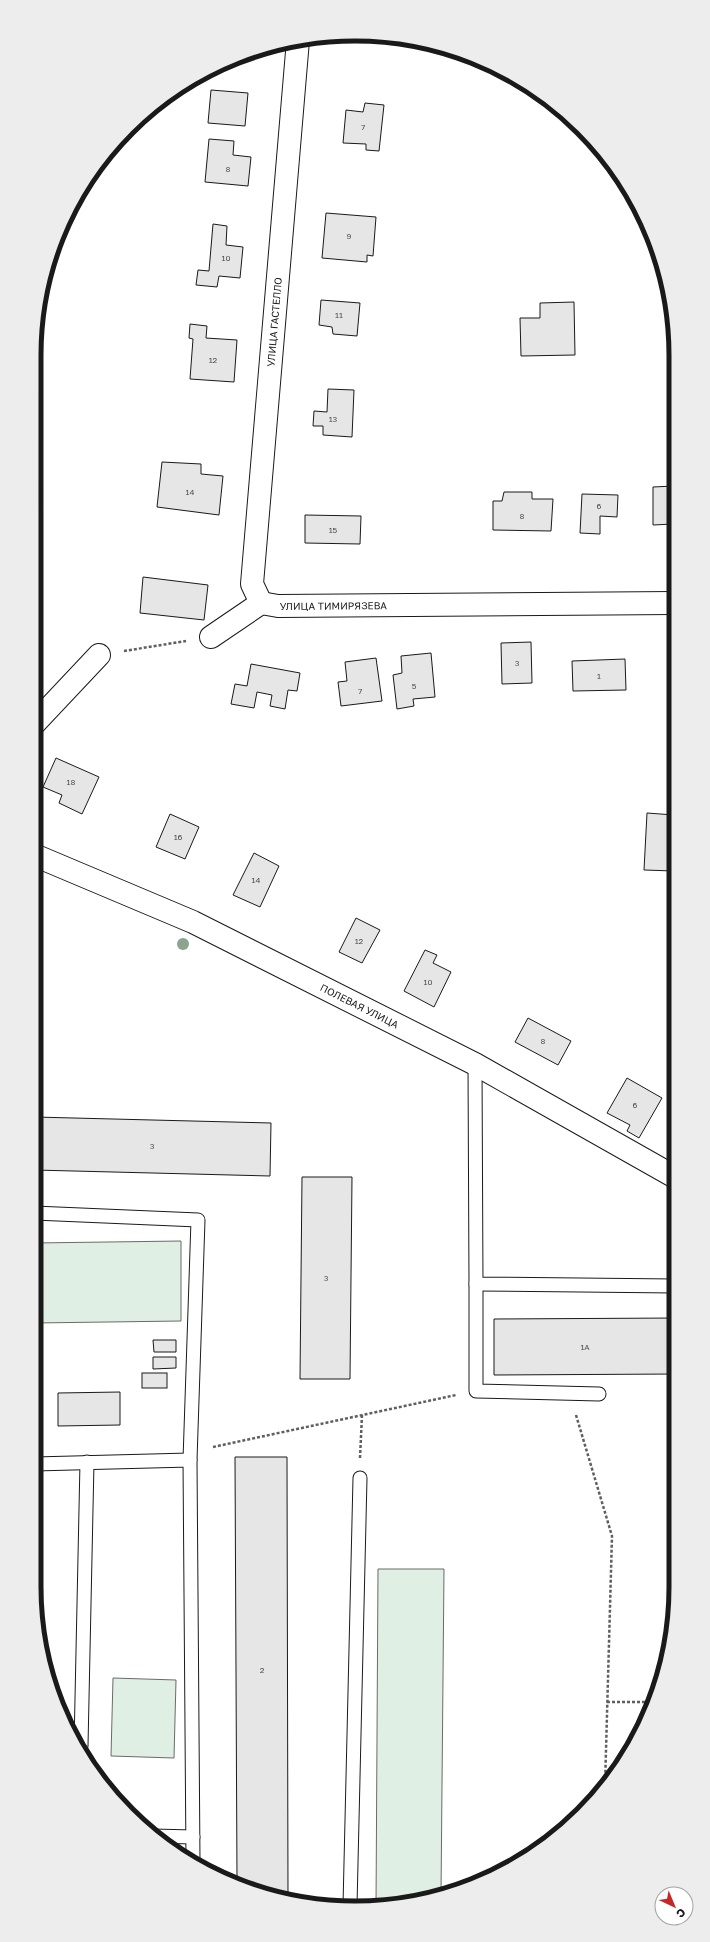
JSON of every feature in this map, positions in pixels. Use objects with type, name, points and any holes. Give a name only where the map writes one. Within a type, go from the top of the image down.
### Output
[{"type":"street","name":"УЛИЦА ГАСТЕЛЛО","points":[[261,603],[252,584],[297,46]]},
{"type":"street","name":"УЛИЦА ТИМИРЯЗЕВА","points":[[261,603],[278,606],[669,603]]},
{"type":"street","points":[[211,636],[261,603]]},
{"type":"street","points":[[41,717],[99,655]]},
{"type":"street","name":"ПОЛЕВАЯ УЛИЦА","points":[[41,858],[193,922],[475,1064],[669,1174]]},
{"type":"lane","points":[[475,1064],[476,1391],[599,1394]]},
{"type":"lane","points":[[41,1213],[198,1220],[190,1456],[193,1856]]},
{"type":"lane","points":[[476,1284],[669,1286]]},
{"type":"lane","points":[[41,1464],[190,1456]]},
{"type":"lane","points":[[81,1741],[87,1462]]},
{"type":"lane","points":[[350,1901],[360,1478]]},
{"type":"lane","points":[[164,1836],[193,1837]]},
{"type":"path","points":[[99,655],[211,636]]},
{"type":"path","points":[[190,1456],[362,1415],[476,1391]]},
{"type":"path","points":[[569,1393],[612,1536],[605,1776]]},
{"type":"path","points":[[360,1478],[362,1415]]},
{"type":"path","points":[[607,1702],[647,1702]]},
{"type":"green space","points":[[181,1241],[181,1321],[41,1323],[41,1243]]},
{"type":"green space","points":[[378,1569],[444,1569],[441,1888],[416,1895],[376,1900]]},
{"type":"green space","points":[[113,1678],[176,1680],[174,1758],[111,1756]]},
{"type":"building","points":[[211,90],[248,93],[245,126],[208,123]]},
{"type":"building","points":[[365,103],[384,105],[379,151],[366,150],[366,144],[343,143],[346,110],[363,112]]},
{"type":"building","points":[[209,139],[234,141],[233,155],[251,157],[248,186],[205,182]]},
{"type":"building","points":[[326,213],[376,217],[373,256],[367,255],[367,262],[322,258]]},
{"type":"building","points":[[213,224],[227,226],[226,245],[243,247],[240,278],[219,276],[217,287],[196,285],[198,270],[209,271]]},
{"type":"building","points":[[321,300],[360,303],[357,336],[333,334],[332,327],[319,325]]},
{"type":"building","points":[[574,302],[575,355],[521,356],[520,318],[540,318],[540,303]]},
{"type":"building","points":[[190,324],[207,326],[206,338],[237,340],[234,382],[190,379],[193,339],[189,338]]},
{"type":"building","points":[[328,389],[354,390],[352,437],[323,435],[323,426],[313,426],[314,411],[327,412]]},
{"type":"building","points":[[162,462],[201,464],[201,474],[223,476],[219,515],[157,507]]},
{"type":"building","points":[[669,486],[669,524],[653,525],[653,487]]},
{"type":"building","points":[[504,492],[532,492],[532,499],[553,499],[551,531],[493,530],[493,501],[502,501]]},
{"type":"building","points":[[582,494],[618,495],[617,517],[600,516],[600,534],[580,533]]},
{"type":"building","points":[[305,515],[361,516],[360,544],[305,543]]},
{"type":"building","points":[[143,577],[208,585],[204,620],[140,613]]},
{"type":"building","points":[[531,642],[532,683],[502,684],[501,643]]},
{"type":"building","points":[[431,653],[435,697],[413,699],[414,706],[397,709],[393,675],[402,673],[401,656]]},
{"type":"building","points":[[376,658],[382,701],[341,706],[338,682],[347,681],[345,662]]},
{"type":"building","points":[[625,659],[626,690],[573,691],[572,661]]},
{"type":"building","points":[[251,664],[300,673],[297,691],[288,690],[285,709],[270,706],[272,695],[257,692],[254,708],[231,704],[235,684],[247,686]]},
{"type":"building","points":[[56,758],[99,777],[82,814],[59,803],[62,795],[43,787]]},
{"type":"building","points":[[647,813],[669,815],[669,871],[644,870]]},
{"type":"building","points":[[170,814],[199,827],[185,859],[156,847]]},
{"type":"building","points":[[254,853],[279,866],[260,907],[233,895]]},
{"type":"building","points":[[356,918],[380,930],[362,963],[339,952]]},
{"type":"building","points":[[425,950],[437,955],[433,963],[451,972],[434,1007],[404,991]]},
{"type":"building","points":[[528,1018],[571,1041],[558,1065],[515,1042]]},
{"type":"building","points":[[627,1078],[662,1098],[639,1138],[627,1131],[630,1125],[607,1113]]},
{"type":"building","points":[[41,1117],[271,1123],[270,1176],[41,1170]]},
{"type":"building","points":[[302,1177],[352,1177],[350,1379],[300,1379]]},
{"type":"building","points":[[669,1318],[669,1374],[494,1375],[494,1319]]},
{"type":"building","points":[[153,1340],[176,1340],[176,1352],[154,1352]]},
{"type":"building","points":[[153,1357],[176,1357],[176,1368],[153,1369]]},
{"type":"building","points":[[142,1373],[167,1373],[167,1388],[142,1388]]},
{"type":"building","points":[[120,1392],[120,1425],[58,1426],[58,1393]]},
{"type":"building","points":[[235,1457],[287,1457],[288,1893],[237,1878]]}]
